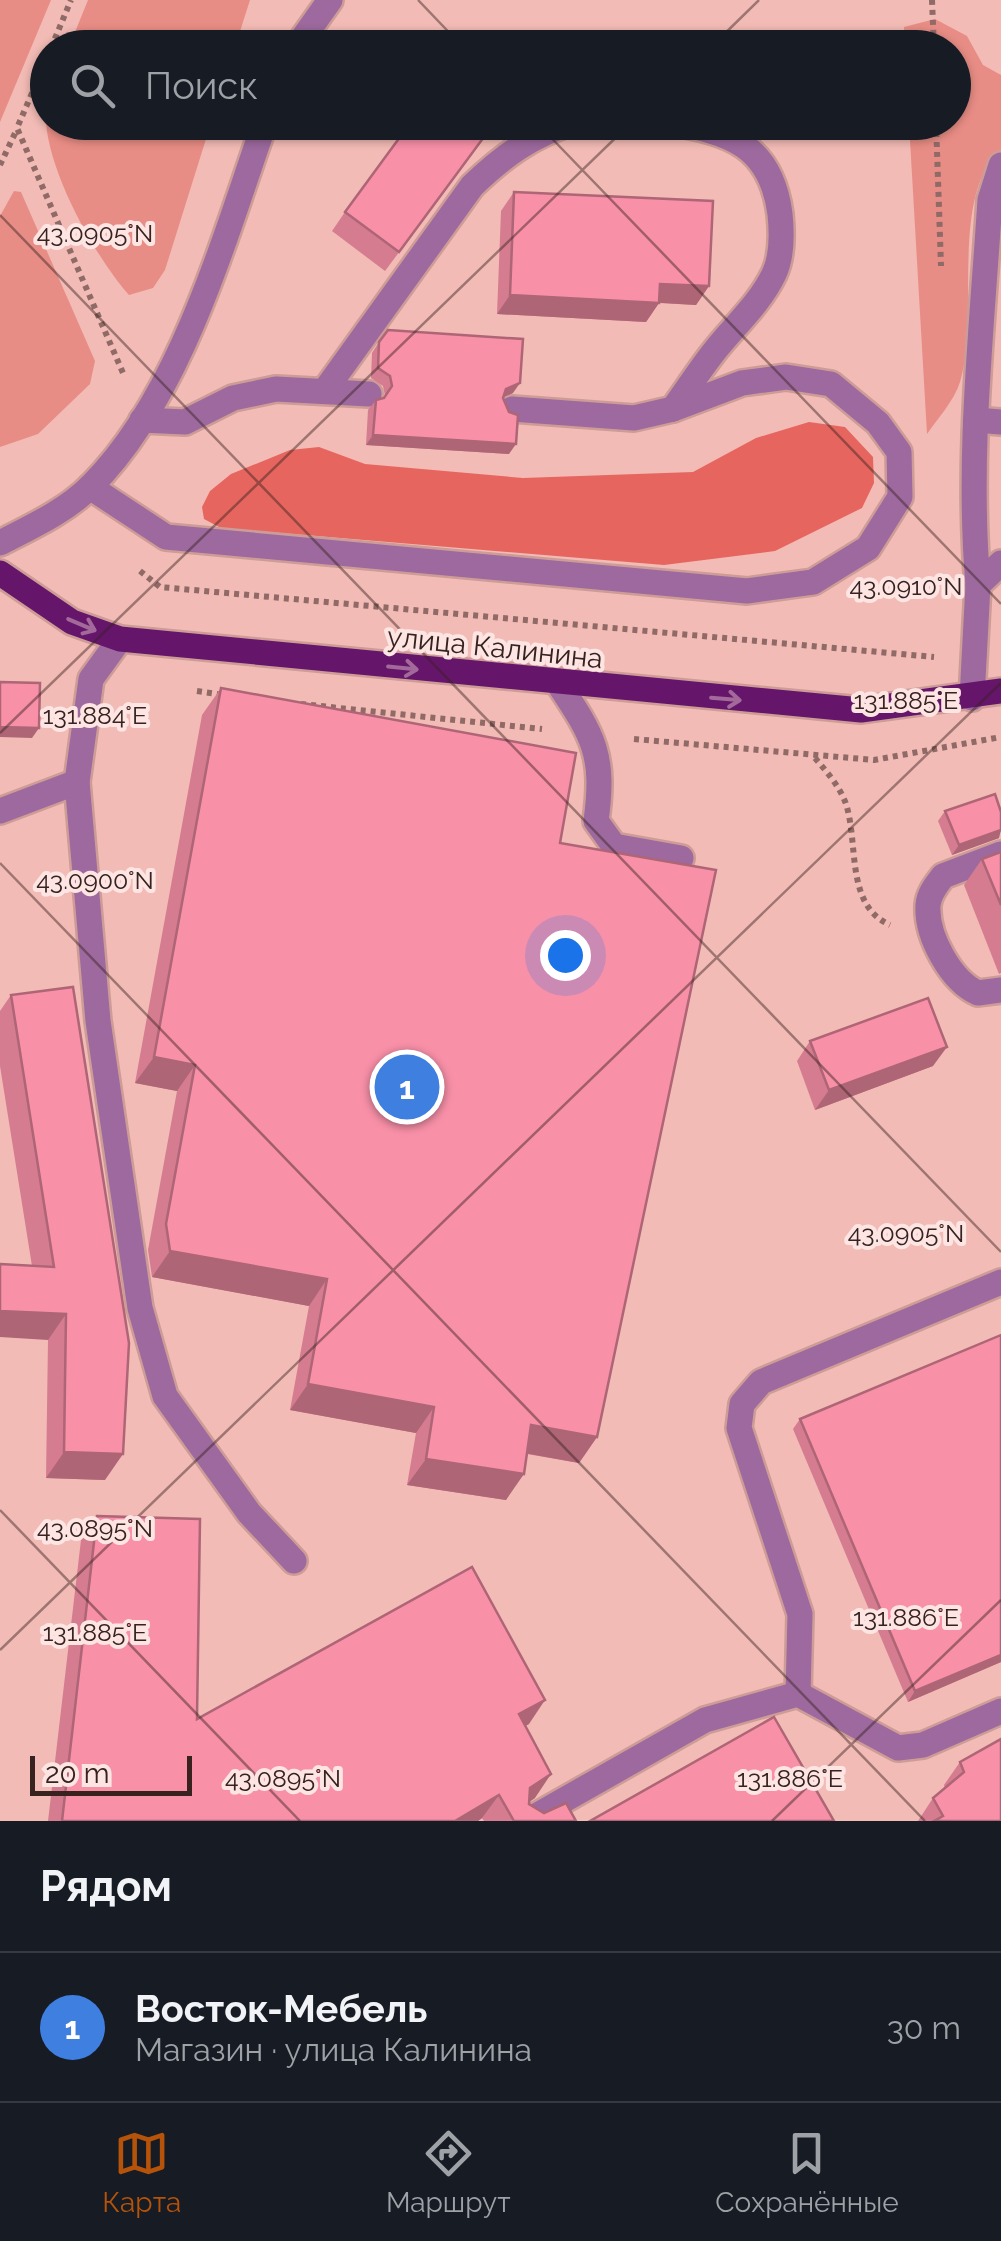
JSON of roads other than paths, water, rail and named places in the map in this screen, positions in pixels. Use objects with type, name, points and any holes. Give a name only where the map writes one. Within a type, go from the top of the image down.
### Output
[{"type":"main road","name":"улица Калинина","points":[[0,573],[72,622],[120,639],[861,710],[972,698],[1001,691]]},
{"type":"lane","points":[[309,30],[330,0]]},
{"type":"lane","points":[[0,543],[48,518],[90,487],[142,420],[182,344],[258,140]]},
{"type":"lane","points":[[326,389],[472,186],[529,140]]},
{"type":"lane","points":[[673,409],[715,350],[749,314],[775,272],[782,234],[778,198],[765,164],[734,140]]},
{"type":"lane","points":[[972,698],[978,584],[974,530],[988,421],[990,200],[1001,165]]},
{"type":"lane","points":[[90,487],[166,537],[747,591],[812,582],[868,548],[900,497],[899,452],[878,423],[831,384],[786,377],[742,383],[673,409],[634,418],[512,409]]},
{"type":"lane","points":[[142,420],[185,422],[233,398],[276,389],[370,394]]},
{"type":"lane","points":[[978,584],[1001,563]]},
{"type":"lane","points":[[120,639],[91,679],[77,782],[98,1021],[140,1308],[165,1396],[249,1513],[294,1561]]},
{"type":"lane","points":[[558,683],[593,734],[601,783],[596,822],[614,846],[681,858]]},
{"type":"lane","points":[[0,811],[77,782]]},
{"type":"lane","points":[[1001,854],[944,876],[928,900],[934,935],[953,976],[978,992],[1001,990]]},
{"type":"lane","points":[[798,1694],[800,1614],[740,1428],[742,1404],[762,1382],[1001,1282]]},
{"type":"lane","points":[[527,1821],[706,1720],[798,1694],[898,1748],[923,1745],[1001,1710]]},
{"type":"place","name":"Восток-Мебель","points":[[407,1087]]}]
